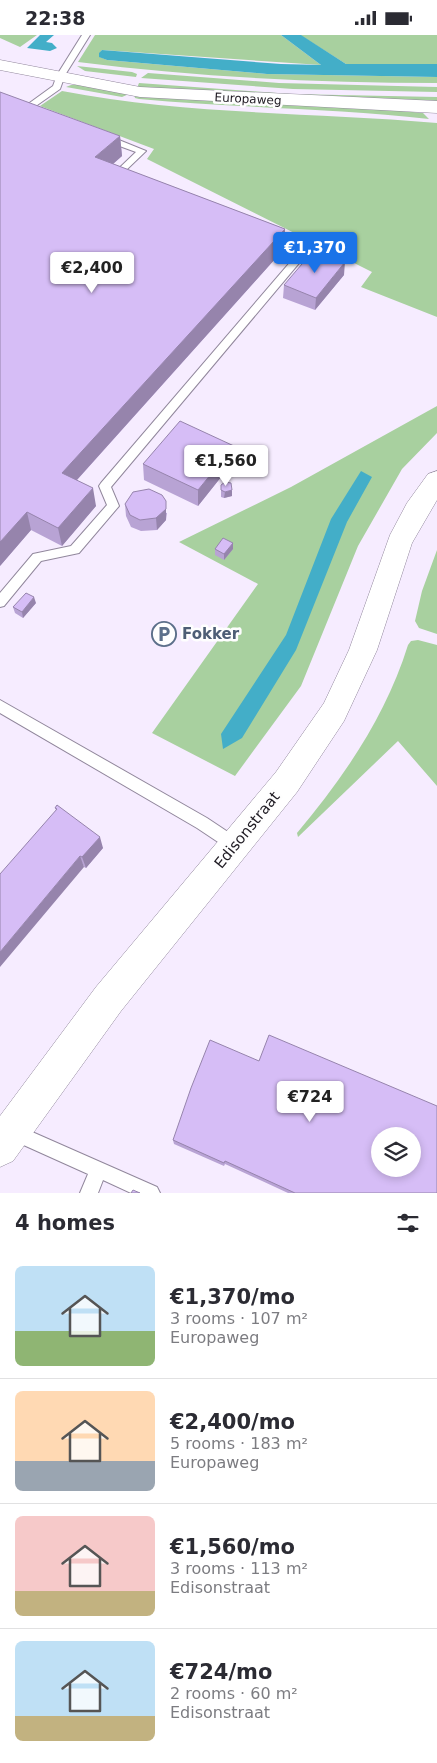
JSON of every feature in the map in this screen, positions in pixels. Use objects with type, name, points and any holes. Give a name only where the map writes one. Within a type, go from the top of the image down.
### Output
[{"type":"main road","name":"Europaweg","points":[[0,65],[61,75],[96,85],[140,92],[437,107]]},
{"type":"main road","name":"Europaweg","points":[[61,75],[95,75],[270,90],[386,95],[437,94]]},
{"type":"main road","name":"Edisonstraat","points":[[6,1139],[124,979],[289,779],[334,711],[358,666],[400,542],[419,505],[437,481]]},
{"type":"lane","points":[[45,116],[22,108],[58,87],[61,75],[86,35]]},
{"type":"lane","points":[[98,135],[142,151],[116,175],[134,181]]},
{"type":"lane","points":[[0,602],[37,557],[75,550],[113,506],[105,486],[306,247],[261,229]]},
{"type":"lane","points":[[0,706],[202,823],[235,845]]},
{"type":"lane","points":[[6,1139],[98,1170],[151,1193]]},
{"type":"lane","points":[[89,1193],[98,1170]]},
{"type":"green space","points":[[0,35],[37,35],[20,47],[0,38]]},
{"type":"green space","points":[[95,35],[281,35],[321,65],[102,50],[99,54],[100,57],[107,60],[267,74],[437,77],[437,83],[257,78],[167,72],[78,62]]},
{"type":"green space","points":[[300,35],[437,35],[437,64],[346,64]]},
{"type":"green space","points":[[77,66],[137,74],[136,77],[85,71]]},
{"type":"green space","points":[[148,73],[279,83],[437,87],[437,92],[293,89],[141,78]]},
{"type":"green space","points":[[139,83],[291,94],[437,97],[437,101],[137,88]]},
{"type":"green space","points":[[71,85],[129,94],[122,97],[66,87]]},
{"type":"green space","points":[[62,91],[155,105],[437,123],[437,317],[361,287],[372,272],[147,159],[154,149],[40,106]]},
{"type":"green space","points":[[134,94],[381,109],[423,113],[429,119],[357,112],[139,99],[135,98]]},
{"type":"green space","points":[[437,406],[437,433],[402,469],[358,546],[301,686],[235,776],[152,733],[258,584],[179,542],[291,487]]},
{"type":"green space","points":[[437,550],[437,634],[419,628],[415,621],[422,591]]},
{"type":"green space","points":[[418,640],[437,645],[437,786],[398,741],[298,837],[297,833],[331,790],[362,745],[388,696],[408,645],[411,641]]},
{"type":"water","points":[[40,35],[54,35],[46,42],[52,43],[57,48],[50,51],[27,48]]},
{"type":"water","points":[[281,35],[301,35],[346,64],[437,64],[437,77],[267,74],[107,60],[99,57],[99,53],[102,50],[281,64],[321,65]]},
{"type":"water","points":[[361,471],[372,477],[347,522],[296,650],[242,738],[223,749],[221,734],[286,635],[331,519]]},
{"type":"building","points":[[0,92],[120,136],[95,157],[285,229],[62,473],[93,488],[58,528],[27,512],[0,542]]},
{"type":"building","points":[[314,250],[345,262],[316,298],[284,285]]},
{"type":"building","points":[[180,421],[234,446],[198,490],[143,464]]},
{"type":"building","points":[[225,482],[231,483],[232,490],[225,492],[221,490],[221,485]]},
{"type":"building","points":[[149,489],[162,495],[166,501],[166,509],[156,518],[140,520],[130,515],[125,504],[133,492]]},
{"type":"building","points":[[223,538],[233,543],[224,554],[215,549]]},
{"type":"building","points":[[26,593],[34,597],[22,612],[13,607]]},
{"type":"building","points":[[57,805],[100,837],[82,857],[80,856],[0,952],[0,874],[57,809],[55,808]]},
{"type":"building","points":[[269,1035],[437,1106],[437,1193],[295,1193],[173,1140],[210,1040],[259,1061]]},
{"type":"place","name":"Fokker","points":[[164,634]]}]
